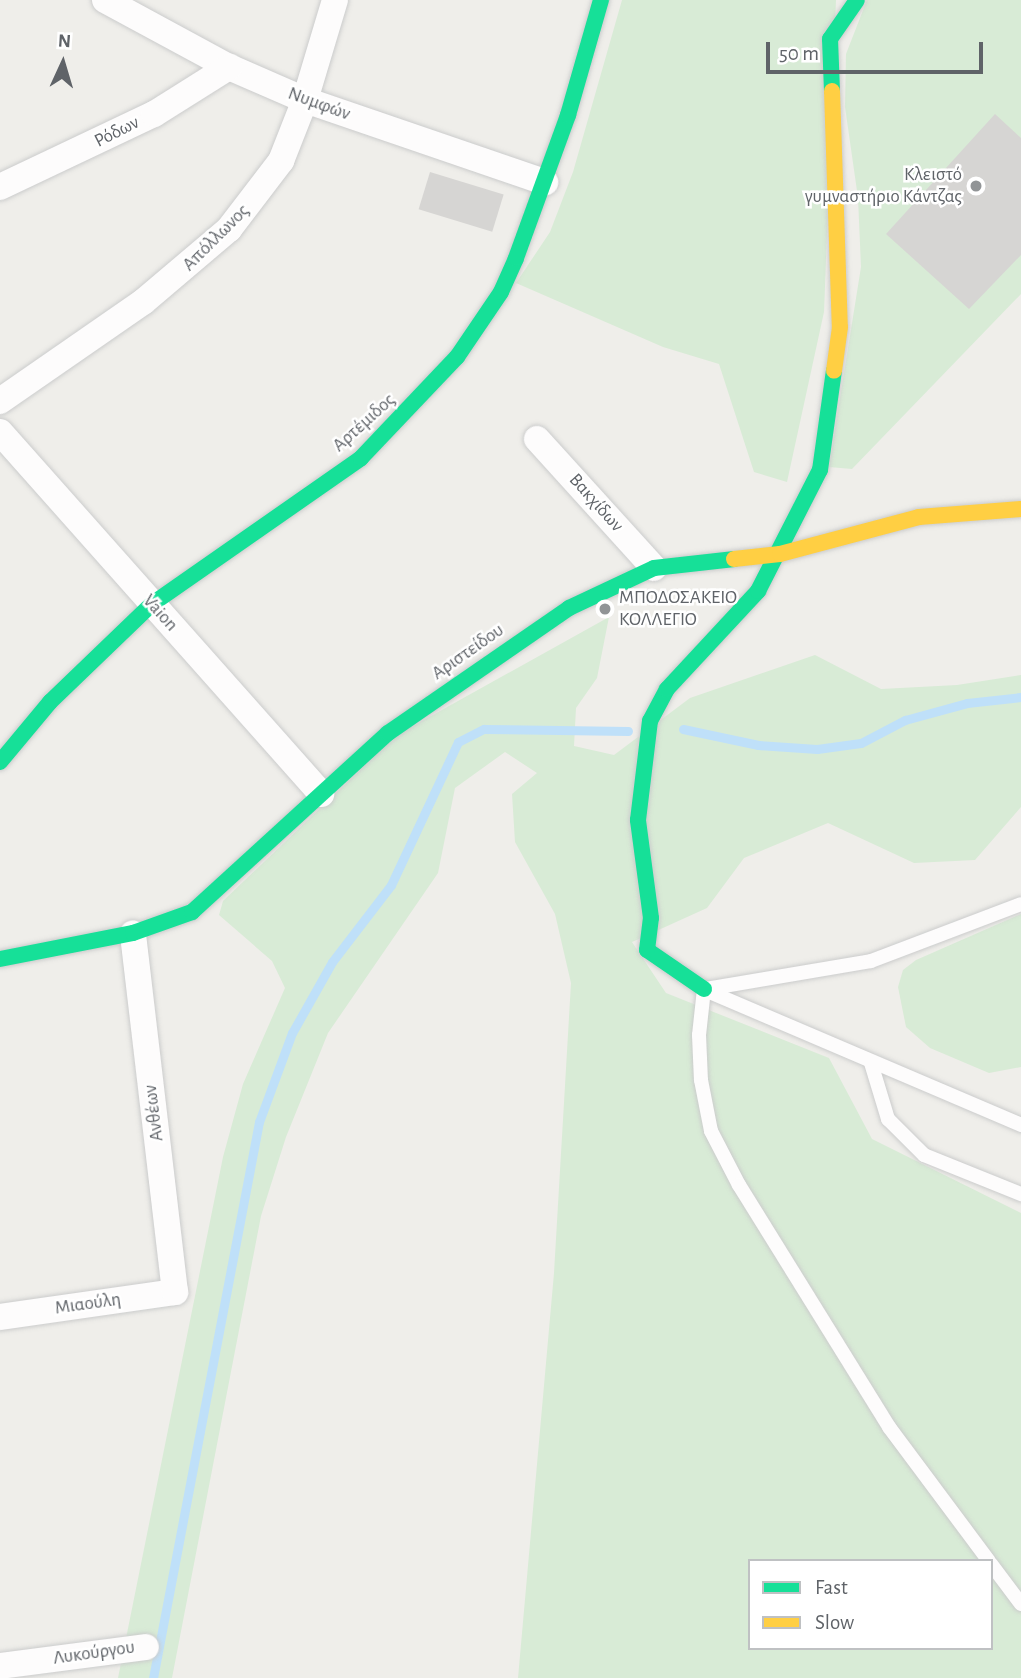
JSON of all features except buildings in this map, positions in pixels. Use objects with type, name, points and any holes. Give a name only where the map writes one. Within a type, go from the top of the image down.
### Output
[{"type":"street","name":"Νυμφών","points":[[105,0],[229,67],[305,100],[545,182]]},
{"type":"street","name":"Απόλλωνος","points":[[0,401],[143,302],[229,229],[281,160],[305,100],[335,0]]},
{"type":"street","name":"Αρτέμιδος","points":[[0,762],[50,702],[152,604],[388,434],[482,323],[501,292],[545,182],[601,0]]},
{"type":"street","points":[[704,989],[647,950],[651,918],[638,820],[641,768],[650,721],[667,689],[758,591],[780,554],[820,470],[839,327],[830,39],[857,0]]},
{"type":"street","name":"Ρόδων","points":[[0,187],[154,114],[229,67]]},
{"type":"street","name":"Vaion","points":[[0,432],[321,794]]},
{"type":"street","name":"Βακχίδων","points":[[537,439],[654,568]]},
{"type":"street","name":"Αριστείδου","points":[[0,959],[133,933],[192,912],[388,733],[569,608],[654,568],[780,554],[919,517],[1021,509]]},
{"type":"street","name":"Ανθέων","points":[[133,933],[175,1292]]},
{"type":"street","name":"Μιαούλη","points":[[0,1317],[175,1292]]},
{"type":"street","name":"Λυκούργου","points":[[0,1666],[146,1647]]},
{"type":"lane","points":[[704,989],[871,961],[1021,904]]},
{"type":"lane","points":[[704,989],[871,1063],[1021,1125]]},
{"type":"lane","points":[[704,989],[699,1035],[701,1080],[711,1131],[739,1185],[889,1427],[988,1559]]},
{"type":"lane","points":[[871,1063],[888,1119],[924,1155],[1021,1194]]},
{"type":"lane","points":[[993,1566],[1021,1604]]},
{"type":"green space","points":[[622,0],[836,0],[824,312],[787,482],[754,472],[719,364],[663,347],[516,283],[550,232],[573,172]]},
{"type":"green space","points":[[867,0],[1021,0],[1021,294],[852,469],[829,467],[861,267],[858,198],[845,107],[846,54]]},
{"type":"green space","points":[[609,617],[597,678],[576,708],[574,746],[614,755],[690,698],[815,655],[881,689],[957,685],[1021,675],[1021,807],[975,860],[914,863],[828,823],[744,858],[707,908],[632,942],[666,993],[829,1058],[872,1139],[1021,1213],[1021,1678],[518,1678],[554,1273],[571,983],[555,914],[515,842],[512,794],[537,773],[505,752],[455,788],[438,873],[328,1033],[286,1137],[261,1216],[172,1678],[118,1678],[223,1157],[243,1084],[285,988],[272,961],[219,915],[223,901],[397,735]]},
{"type":"green space","points":[[1021,914],[1021,1067],[989,1073],[930,1048],[906,1027],[898,987],[903,970],[916,960]]},
{"type":"waterway","points":[[683,729],[758,745],[817,749],[861,743],[905,720],[967,703],[1021,697]]},
{"type":"waterway","points":[[153,1678],[259,1122],[292,1033],[332,962],[391,885],[458,742],[484,729],[628,731]]},
{"type":"traffic: fast","points":[[0,762],[50,702],[152,604],[361,458],[457,357],[501,292],[516,258],[568,115],[601,0]]},
{"type":"traffic: fast","points":[[832,91],[830,39],[857,0]]},
{"type":"traffic: fast","points":[[704,989],[647,950],[651,918],[638,820],[650,721],[667,689],[758,591],[820,470],[834,371]]},
{"type":"traffic: fast","points":[[0,959],[133,933],[192,912],[388,733],[569,608],[654,568],[734,559]]},
{"type":"traffic: slow","points":[[832,91],[840,327],[834,371]]},
{"type":"traffic: slow","points":[[734,559],[780,554],[919,517],[1021,509]]},
{"type":"place","name":"Κλειστό γυμναστήριο Κάντζας","points":[[976,186]]},
{"type":"place","name":"ΜΠΟΔΟΣΑΚΕΙΟ ΚΟΛΛΕΓΙΟ","points":[[605,609]]}]
